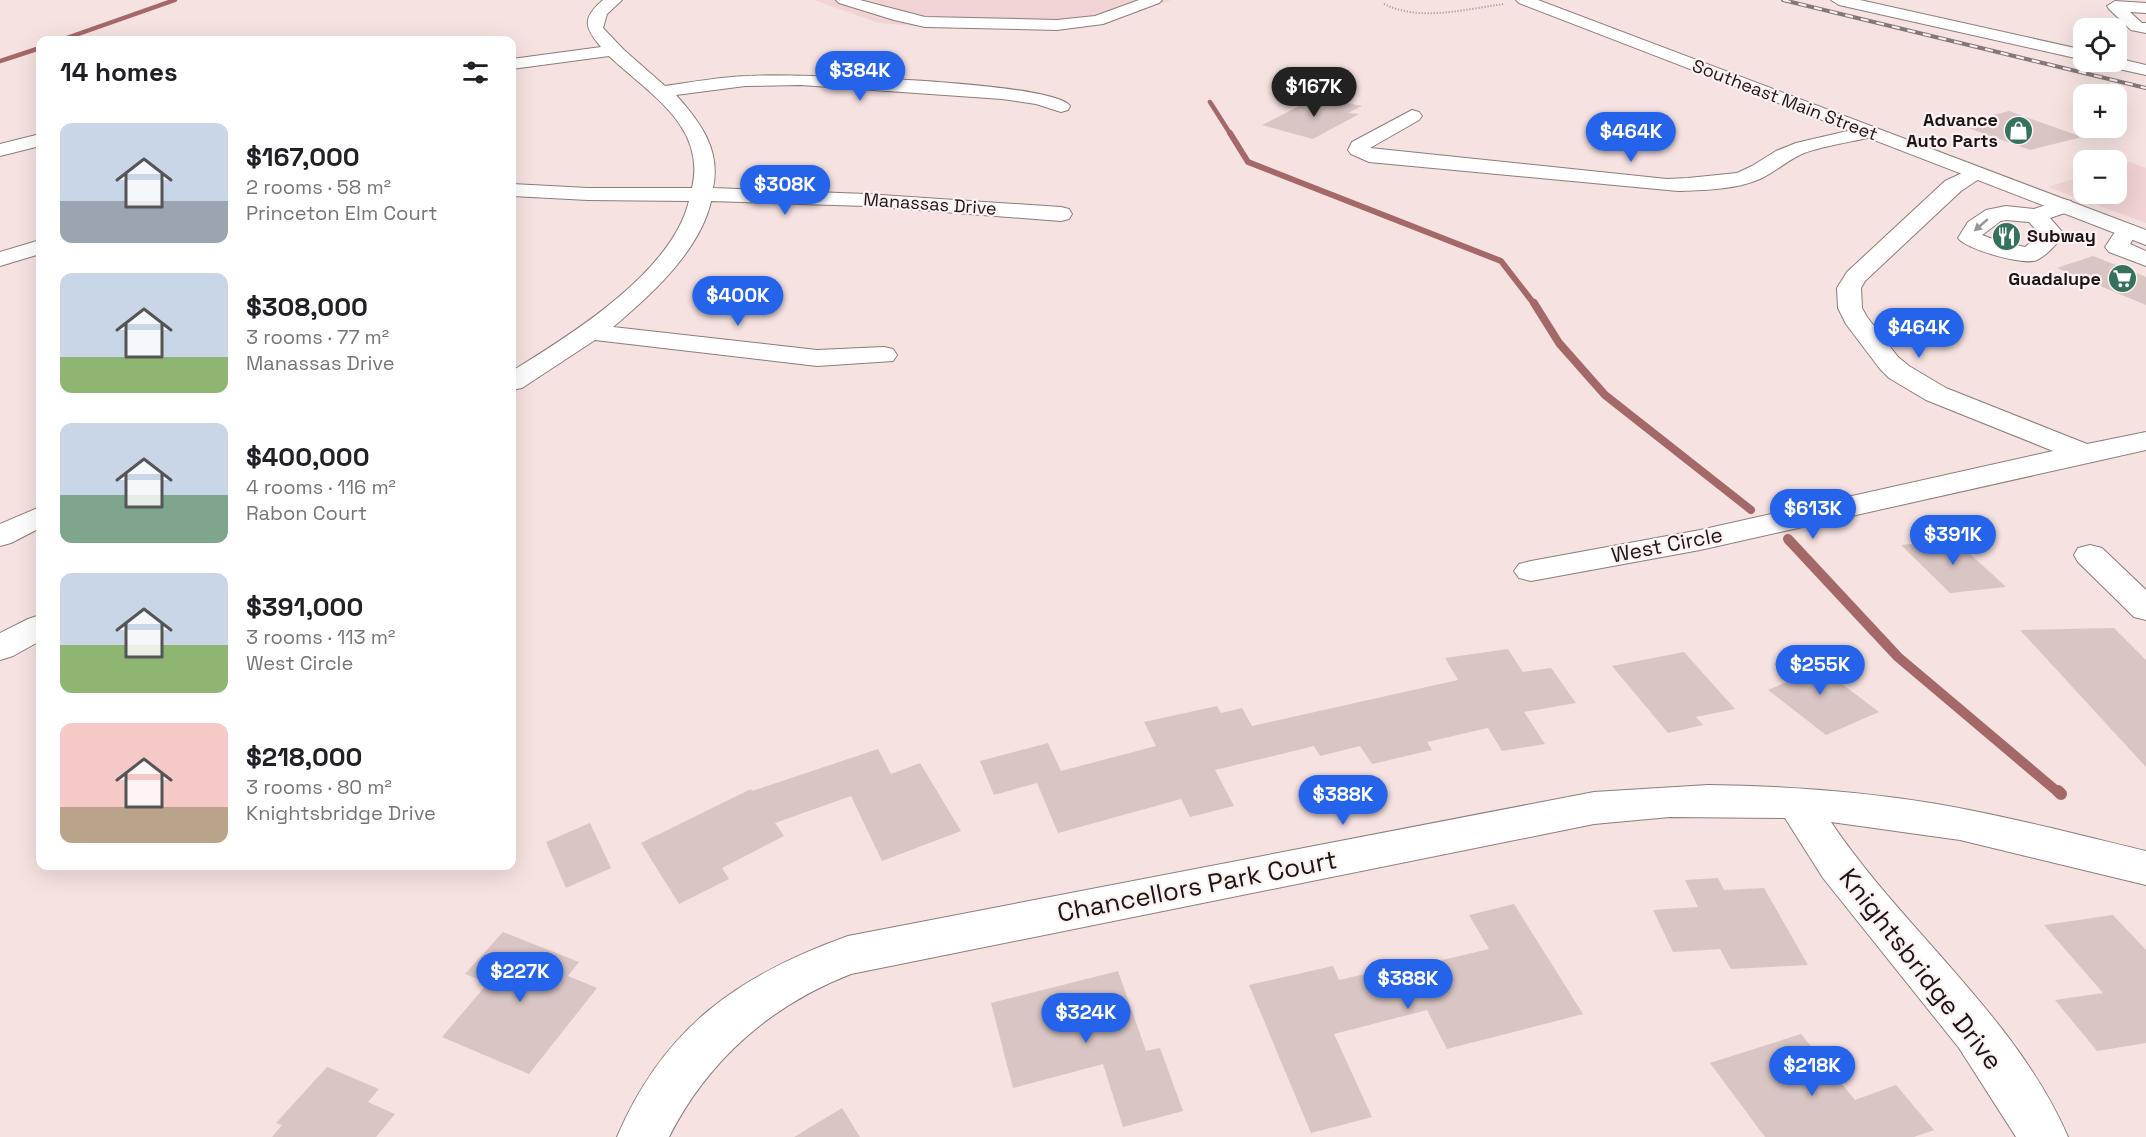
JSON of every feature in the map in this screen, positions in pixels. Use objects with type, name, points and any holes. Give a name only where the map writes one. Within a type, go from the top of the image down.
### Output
[{"type":"street","points":[[844,0],[914,21],[968,24],[1075,25],[1097,21],[1147,3]]},
{"type":"street","points":[[1116,0],[1147,3]]},
{"type":"street","points":[[1842,0],[2073,52]]},
{"type":"street","points":[[1899,0],[1925,4],[1915,16]]},
{"type":"street","points":[[516,379],[590,332],[656,273],[674,252],[695,217],[701,194],[706,171],[700,145],[689,124],[660,92],[602,39],[594,24],[611,1]]},
{"type":"street","name":"Southeast Main Street","points":[[1526,1],[2136,235]]},
{"type":"street","points":[[2146,8],[2115,6],[2137,27],[2146,28]]},
{"type":"street","points":[[516,63],[614,50]]},
{"type":"street","points":[[2127,66],[2146,70]]},
{"type":"street","points":[[660,92],[745,81],[801,81],[1002,93],[1039,99],[1061,106]]},
{"type":"street","points":[[1412,116],[1359,146],[1358,150],[1362,153],[1386,157],[1667,185],[1715,182],[1751,175],[1792,152],[1823,141],[1869,132]]},
{"type":"street","points":[[0,150],[36,141]]},
{"type":"street","name":"West Circle","points":[[1975,173],[1944,194],[1854,277],[1849,288],[1850,308],[1855,319],[1889,363],[1909,379],[1966,406],[2084,453]]},
{"type":"street","name":"Manassas Drive","points":[[516,190],[866,200],[1060,214]]},
{"type":"street","points":[[2036,216],[2063,206]]},
{"type":"street","points":[[2136,235],[2117,247],[2146,259]]},
{"type":"street","points":[[0,259],[36,248]]},
{"type":"street","points":[[590,332],[817,358],[884,355]]},
{"type":"street","name":"West Circle","points":[[1531,571],[1700,540],[2146,441]]},
{"type":"street","points":[[0,536],[36,518]]},
{"type":"street","points":[[2090,555],[2146,609]]},
{"type":"street","points":[[0,648],[36,629]]},
{"type":"street","name":"Chancellors Park Court","points":[[642,1137],[656,1108],[680,1071],[726,1021],[781,982],[848,955],[1594,808],[1646,801],[1699,799],[1796,802],[1899,814],[2146,868]]},
{"type":"street","name":"Knightsbridge Drive","points":[[1796,802],[1844,872],[1925,967],[1980,1038],[2043,1137]]},
{"type":"path","points":[[1384,4],[1393,11],[1424,12],[1526,1]]},
{"type":"shaded area","points":[[814,0],[1171,0],[1109,21],[1077,28],[941,28],[879,23]]},
{"type":"shaded area","points":[[2127,163],[2146,168],[2146,223],[2094,204],[2127,204]]},
{"type":"shaded area","points":[[2073,179],[2073,196],[2048,187]]},
{"type":"building","points":[[1317,97],[1362,106],[1348,113],[1359,114],[1313,139],[1262,125]]},
{"type":"building","name":"Advance Auto Parts","points":[[2009,111],[2073,134],[2073,138],[2078,138],[2030,150],[1957,124]]},
{"type":"building","points":[[2093,256],[2146,277],[2146,305],[2057,268]]},
{"type":"building","points":[[1955,540],[2006,587],[1950,593],[1901,545]]},
{"type":"building","points":[[2114,628],[2146,660],[2146,767],[2020,630]]},
{"type":"building","points":[[1508,649],[1523,672],[1551,668],[1576,703],[1524,712],[1545,744],[1502,751],[1488,728],[1427,742],[1432,750],[1372,764],[1360,746],[1320,756],[1314,746],[1215,770],[1234,806],[1190,817],[1181,799],[1058,833],[1037,783],[994,795],[980,761],[1048,743],[1061,771],[1156,746],[1144,722],[1217,706],[1221,713],[1242,708],[1252,726],[1458,680],[1445,658]]},
{"type":"building","points":[[1684,652],[1735,709],[1696,717],[1703,725],[1668,733],[1612,666]]},
{"type":"building","points":[[1801,653],[1879,712],[1826,735],[1768,690],[1794,679],[1774,664]]},
{"type":"building","points":[[878,749],[891,774],[920,763],[961,831],[882,861],[851,796],[775,823],[784,836],[722,868],[729,879],[679,904],[641,843],[751,789],[752,791]]},
{"type":"building","points":[[590,823],[611,868],[566,888],[546,842]]},
{"type":"building","points":[[1718,878],[1724,890],[1764,888],[1808,965],[1731,969],[1720,949],[1673,952],[1653,910],[1698,907],[1685,880]]},
{"type":"building","points":[[1514,904],[1583,1014],[1447,1049],[1427,1010],[1334,1034],[1372,1117],[1311,1133],[1249,985],[1333,966],[1339,980],[1365,974],[1367,978],[1489,949],[1469,915]]},
{"type":"building","points":[[2113,915],[2146,950],[2146,1043],[2097,1051],[2055,1000],[2103,993],[2044,925]]},
{"type":"building","points":[[503,932],[579,962],[568,976],[597,988],[529,1074],[442,1037],[488,983],[465,974]]},
{"type":"building","points":[[1118,971],[1146,1051],[1160,1048],[1183,1111],[1123,1127],[1103,1064],[1013,1088],[991,1003]]},
{"type":"building","points":[[1801,1034],[1855,1100],[1896,1085],[1934,1130],[1914,1137],[1765,1137],[1710,1063]]},
{"type":"building","points":[[327,1067],[379,1089],[368,1102],[395,1114],[376,1137],[272,1137],[282,1125],[276,1123]]},
{"type":"building","points":[[842,1108],[860,1137],[794,1137]]},
{"type":"waterway","points":[[72,36],[175,0]]},
{"type":"waterway","points":[[0,61],[36,49]]},
{"type":"waterway","points":[[1210,102],[1231,135]]},
{"type":"waterway","points":[[1230,133],[1248,162],[1501,261],[1535,305]]},
{"type":"waterway","points":[[1534,303],[1559,343],[1605,395],[1751,510]]},
{"type":"waterway","points":[[1788,539],[1898,657],[2059,793]]},
{"type":"waterway","points":[[2058,791],[2061,794]]},
{"type":"railway","points":[[1783,0],[2146,88]]},
{"type":"place","name":"Advance Auto Parts","points":[[2019,130]]},
{"type":"place","name":"Subway","points":[[2006,236]]},
{"type":"place","name":"Guadalupe","points":[[2122,279]]}]
